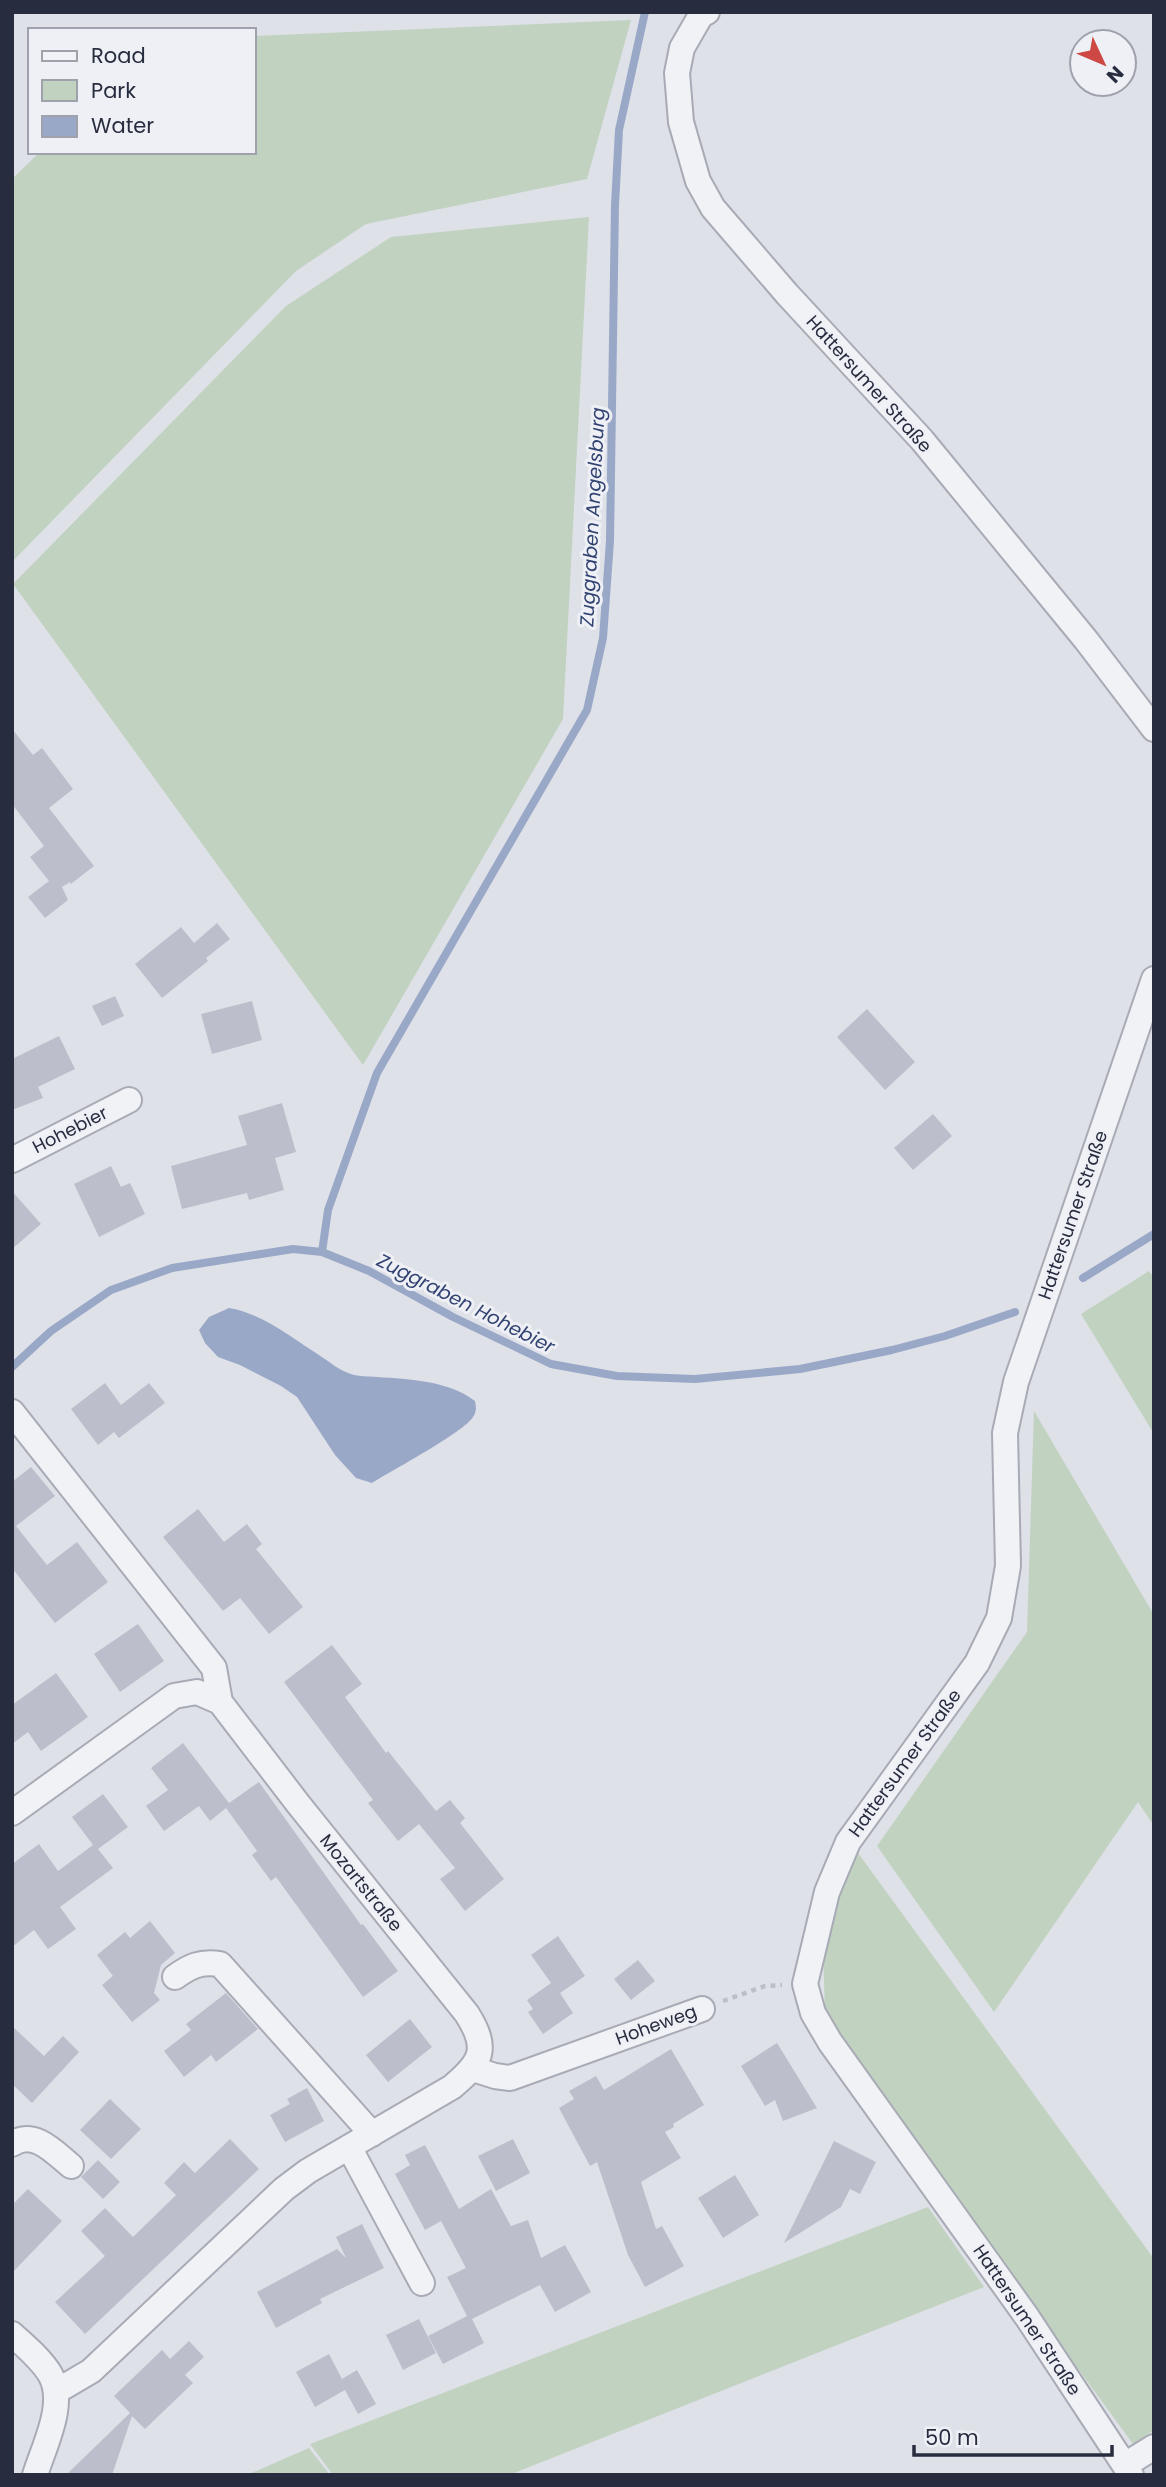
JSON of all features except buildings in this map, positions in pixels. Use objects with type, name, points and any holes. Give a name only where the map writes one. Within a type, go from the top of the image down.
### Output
[{"type":"street","name":"Hattersumer Straße","points":[[707,12],[701,15],[682,48],[677,73],[681,122],[698,181],[713,208],[787,294],[922,440],[1086,640],[1154,729]]},
{"type":"street","name":"Hattersumer Straße","points":[[1128,2470],[1027,2317],[830,2042],[813,2013],[805,1984],[827,1892],[848,1842],[977,1664],[999,1618],[1008,1566],[1005,1433],[1016,1382],[1154,979]]},
{"type":"street","name":"Hohebier","points":[[12,1160],[129,1100]]},
{"type":"street","name":"Mozartstraße","points":[[12,1412],[214,1668],[220,1702],[467,2014],[478,2031],[482,2050],[473,2070]]},
{"type":"street","points":[[12,1813],[174,1696],[197,1692],[220,1702]]},
{"type":"street","points":[[175,1977],[188,1968],[205,1962],[220,1964],[372,2134]]},
{"type":"street","name":"Hoheweg","points":[[473,2070],[510,2078],[702,2008]]},
{"type":"street","points":[[57,2391],[92,2371],[284,2189],[307,2171],[452,2087],[473,2070]]},
{"type":"street","points":[[12,2144],[20,2138],[30,2138],[48,2147],[71,2166]]},
{"type":"street","points":[[349,2147],[422,2283]]},
{"type":"street","points":[[12,2334],[50,2374],[57,2391],[55,2413],[34,2475]]},
{"type":"street","points":[[1128,2470],[1154,2447]]},
{"type":"path","name":"Hoheweg","points":[[702,2008],[765,1986],[805,1984]]},
{"type":"green space","points":[[631,20],[587,179],[366,224],[296,271],[12,562],[12,179],[38,154],[256,154],[256,36]]},
{"type":"green space","points":[[589,217],[563,719],[363,1065],[13,584],[286,306],[391,237]]},
{"type":"green space","points":[[1149,1271],[1154,1278],[1154,1434],[1081,1314]]},
{"type":"green space","points":[[1034,1411],[1154,1615],[1154,1826],[1138,1802],[994,2012],[877,1846],[1027,1632]]},
{"type":"green space","points":[[858,1853],[1154,2259],[1154,2430],[1133,2444],[851,2058],[825,2013],[823,1949],[840,1884]]},
{"type":"green space","points":[[928,2207],[984,2287],[509,2475],[333,2475],[310,2444]]},
{"type":"green space","points":[[309,2448],[330,2475],[247,2475]]},
{"type":"water","points":[[229,1308],[253,1315],[338,1368],[354,1375],[416,1380],[465,1394],[475,1401],[474,1415],[467,1424],[442,1441],[372,1483],[356,1478],[335,1455],[297,1397],[240,1365],[218,1357],[205,1343],[199,1330],[209,1317]]},
{"type":"waterway","name":"Zuggraben Angelsburg","points":[[322,1252],[328,1210],[377,1073],[587,710],[603,638],[610,541],[615,205],[619,130],[645,12]]},
{"type":"waterway","name":"Zuggraben Hohebier","points":[[1083,1278],[1154,1234]]},
{"type":"waterway","name":"Zuggraben Hohebier","points":[[12,1367],[51,1331],[111,1290],[172,1268],[293,1249],[322,1252],[369,1271],[453,1317],[551,1364],[617,1376],[695,1379],[800,1369],[945,1336],[1015,1312]]}]
